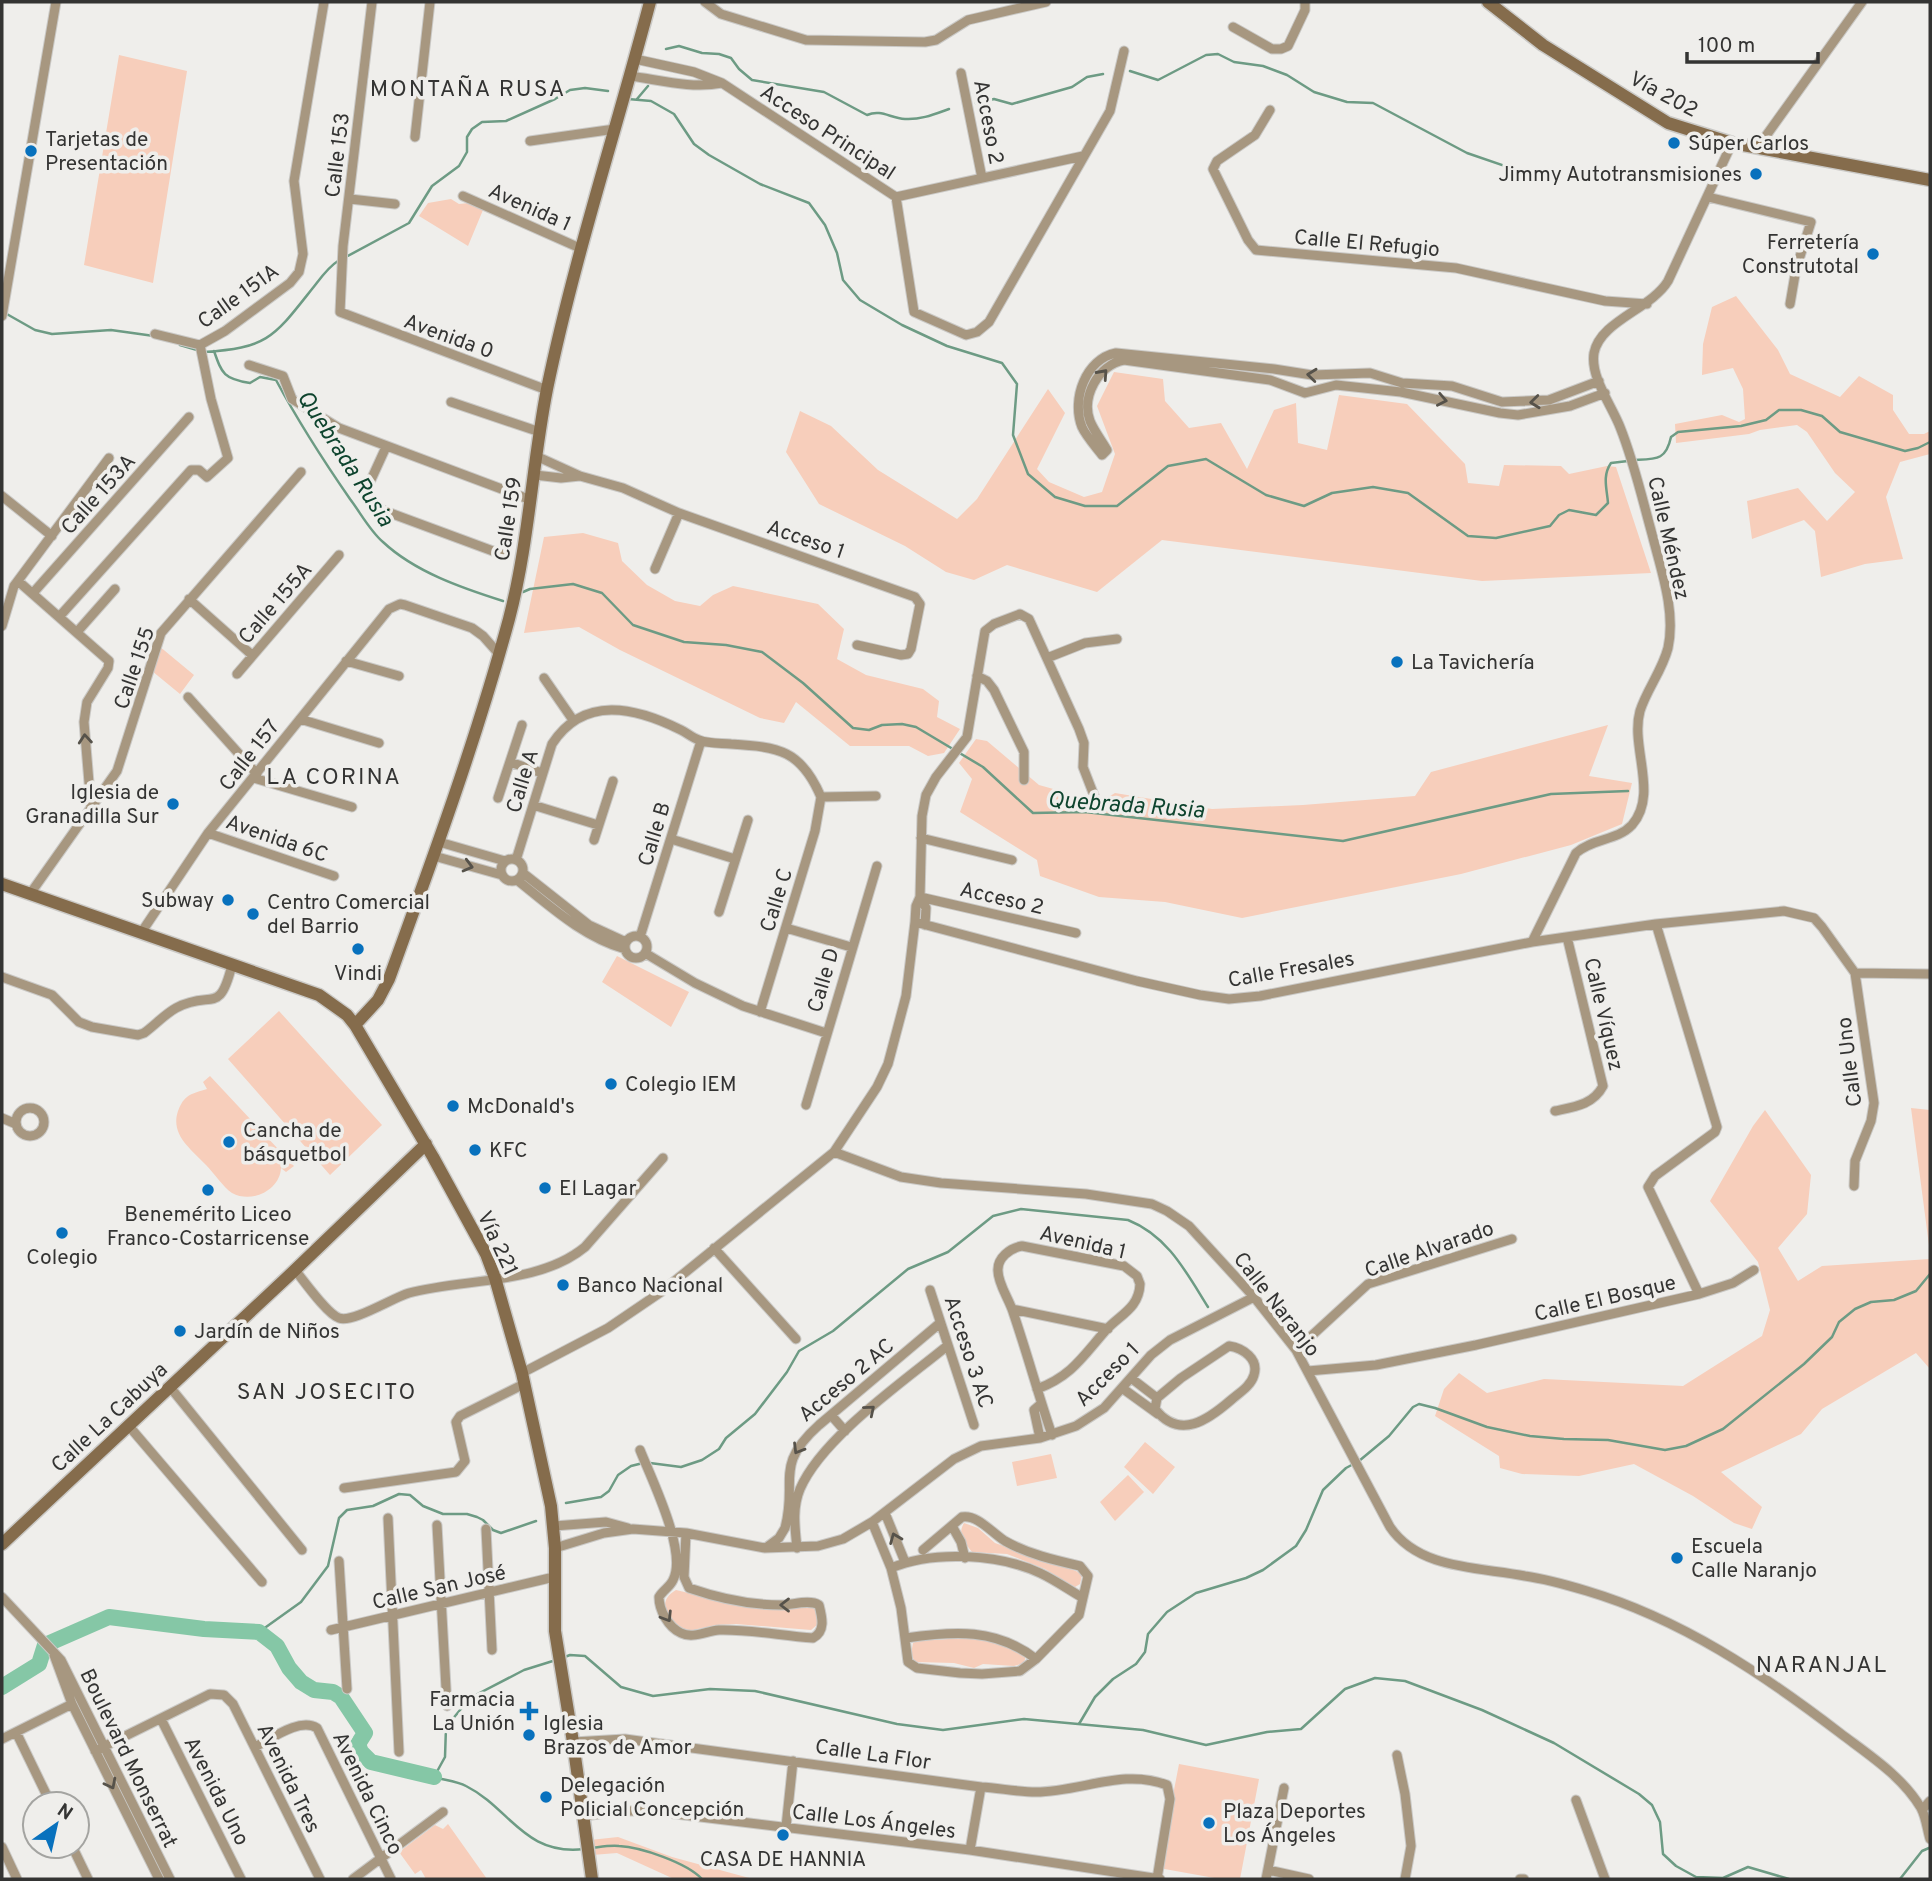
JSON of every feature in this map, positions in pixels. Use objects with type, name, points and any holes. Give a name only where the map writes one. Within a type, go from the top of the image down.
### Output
[{"type":"main road","name":"Calle 159","points":[[355,1025],[378,1000],[389,979],[439,842],[499,654],[509,617],[531,500],[547,390],[582,249],[650,2]]},
{"type":"main road","name":"Vía 202","points":[[1488,2],[1543,45],[1657,116],[1698,134],[1732,144],[1930,180]]},
{"type":"main road","name":"Vía 221","points":[[2,884],[318,995],[334,1004],[355,1025],[426,1144],[486,1254],[523,1378],[554,1526],[555,1631],[592,1879]]},
{"type":"main road","name":"Calle La Cabuya","points":[[2,1544],[426,1144]]},
{"type":"street","points":[[2,316],[56,2]]},
{"type":"street","name":"Calle 151A","points":[[59,617],[191,470],[199,470],[207,477],[228,458],[211,399],[200,345],[225,331],[290,283],[299,272],[303,254],[294,181],[324,2]]},
{"type":"street","name":"Calle 153","points":[[340,312],[343,246],[372,2]]},
{"type":"street","points":[[415,137],[430,2]]},
{"type":"street","points":[[705,2],[730,17],[806,40],[925,42],[936,40],[968,20],[1046,2]]},
{"type":"street","points":[[1233,27],[1272,49],[1281,49],[1288,46],[1305,10],[1305,2]]},
{"type":"street","points":[[1758,147],[1863,2]]},
{"type":"street","points":[[896,197],[914,312],[966,335],[977,332],[989,322],[1110,111],[1124,51]]},
{"type":"street","name":"Acceso Principal","points":[[635,60],[694,72],[722,83],[896,197],[1083,156]]},
{"type":"street","name":"Acceso 2","points":[[961,73],[982,178]]},
{"type":"street","points":[[630,76],[673,84],[722,83]]},
{"type":"street","name":"Calle El Refugio","points":[[1270,110],[1255,135],[1217,161],[1213,169],[1248,240],[1256,250],[1456,268],[1605,301],[1647,304]]},
{"type":"street","points":[[530,141],[615,129]]},
{"type":"street","name":"Calle Méndez","points":[[1532,942],[1576,853],[1586,844],[1616,836],[1631,825],[1642,807],[1644,789],[1638,742],[1639,717],[1665,658],[1669,637],[1668,599],[1635,468],[1595,371],[1594,354],[1601,339],[1616,323],[1662,292],[1732,144]]},
{"type":"street","name":"Avenida 1","points":[[463,196],[582,249]]},
{"type":"street","points":[[1708,197],[1811,222],[1795,271],[1790,304]]},
{"type":"street","points":[[350,199],[396,204]]},
{"type":"street","name":"Avenida 0","points":[[340,312],[547,390]]},
{"type":"street","points":[[155,334],[200,345]]},
{"type":"street","points":[[1599,381],[1549,400],[1499,402],[1452,386],[1402,383],[1370,373],[1312,376],[1274,369],[1116,353],[1100,358],[1090,370],[1080,397],[1080,416],[1083,427],[1103,455],[1107,450],[1090,421],[1088,400],[1104,371],[1116,362],[1124,360],[1270,380],[1308,393],[1336,385],[1401,392],[1518,415],[1570,406],[1605,393]]},
{"type":"street","points":[[249,365],[283,376],[292,399],[335,426],[531,500]]},
{"type":"street","points":[[451,402],[540,432]]},
{"type":"street","name":"Calle 153A","points":[[33,593],[190,417]]},
{"type":"street","points":[[386,447],[365,493],[367,500],[374,507],[501,554]]},
{"type":"street","name":"Acceso 1","points":[[537,456],[580,476],[623,488],[679,513],[834,567],[918,600],[920,604],[914,638],[908,654],[901,655],[857,645]]},
{"type":"street","points":[[2,626],[11,593],[18,581],[109,458]]},
{"type":"street","name":"Calle 155","points":[[30,894],[117,771],[161,633],[301,471]]},
{"type":"street","name":"Acceso 1","points":[[534,475],[561,478],[580,476]]},
{"type":"street","points":[[2,496],[52,536]]},
{"type":"street","points":[[655,569],[679,513]]},
{"type":"street","name":"Calle 155A","points":[[237,674],[339,555]]},
{"type":"street","points":[[18,581],[108,658],[110,664],[85,709],[91,807]]},
{"type":"street","points":[[77,632],[115,589]]},
{"type":"street","points":[[190,598],[252,655]]},
{"type":"street","name":"Calle 157","points":[[141,933],[208,833],[384,613],[394,606],[405,605],[472,628],[484,636],[499,654]]},
{"type":"street","points":[[344,1488],[456,1472],[465,1461],[456,1422],[460,1416],[639,1308],[834,1152],[877,1087],[888,1064],[926,908],[920,897],[920,838],[926,795],[968,733],[985,631],[994,624],[1020,614],[1029,619],[1082,736],[1085,755],[1083,767],[1096,798]]},
{"type":"street","points":[[1047,658],[1085,643],[1117,639]]},
{"type":"street","points":[[345,661],[399,676]]},
{"type":"street","points":[[977,676],[987,681],[994,690],[1024,752],[1024,780]]},
{"type":"street","points":[[544,678],[573,720],[611,708],[680,729],[701,741],[771,749],[794,757],[811,775],[821,797],[876,796]]},
{"type":"street","points":[[188,697],[255,776],[352,807]]},
{"type":"street","points":[[300,719],[379,743]]},
{"type":"street","name":"Calle A","points":[[516,860],[552,744],[559,732],[573,720]]},
{"type":"street","points":[[498,798],[522,725]]},
{"type":"street","name":"Calle B","points":[[640,937],[701,741]]},
{"type":"street","points":[[510,762],[542,773]]},
{"type":"street","points":[[594,840],[613,781]]},
{"type":"street","name":"Calle C","points":[[760,1012],[815,831],[821,797]]},
{"type":"street","points":[[533,805],[598,825]]},
{"type":"street","points":[[719,912],[748,820]]},
{"type":"street","name":"Avenida 6C","points":[[208,833],[334,876]]},
{"type":"street","points":[[671,838],[735,859]]},
{"type":"street","points":[[920,838],[1012,860]]},
{"type":"street","points":[[439,842],[505,862],[516,860],[520,863],[520,877],[580,929],[626,946],[632,957],[641,957],[647,945],[640,937],[634,936],[626,946]]},
{"type":"street","points":[[434,856],[502,875],[508,881],[520,877]]},
{"type":"street","points":[[502,875],[505,862]]},
{"type":"street","name":"Calle D","points":[[806,1105],[877,866]]},
{"type":"street","name":"Acceso 2","points":[[920,897],[1076,933]]},
{"type":"street","name":"Calle Fresales","points":[[920,924],[1137,981],[1229,999],[1260,996],[1532,942],[1656,924],[1784,911],[1814,918],[1855,973]]},
{"type":"street","name":"Calle El Bosque","points":[[1308,1371],[1376,1365],[1464,1348],[1699,1294],[1648,1187],[1655,1175],[1715,1132],[1717,1127],[1656,924]]},
{"type":"street","points":[[786,928],[851,947]]},
{"type":"street","name":"Calle Víquez","points":[[1555,1111],[1577,1107],[1590,1101],[1603,1086],[1567,937]]},
{"type":"street","points":[[645,953],[695,983],[760,1012],[826,1034]]},
{"type":"street","points":[[2,977],[52,995],[79,1022],[138,1035],[177,1008],[216,999],[222,994],[232,965]]},
{"type":"street","points":[[1855,973],[1930,974]]},
{"type":"street","name":"Calle Uno","points":[[1854,1186],[1855,1161],[1871,1121],[1874,1103],[1855,973]]},
{"type":"street","points":[[2,1118],[16,1124]]},
{"type":"street","name":"Calle Naranjo","points":[[834,1152],[876,1169],[919,1180],[1086,1194],[1152,1203],[1167,1211],[1189,1226],[1254,1297],[1296,1350],[1390,1527],[1406,1546],[1420,1555],[1457,1565],[1527,1576],[1622,1602],[1686,1631],[1780,1687],[1885,1766],[1922,1810]]},
{"type":"street","points":[[295,1270],[333,1314],[353,1319],[408,1293],[547,1269],[572,1258],[663,1158]]},
{"type":"street","name":"Calle Alvarado","points":[[1296,1350],[1368,1284],[1513,1239]]},
{"type":"street","name":"Avenida 1","points":[[1037,1389],[1064,1377],[1077,1366],[1108,1329],[1132,1308],[1139,1293],[1137,1276],[1124,1266],[1022,1246],[1015,1247],[1003,1257],[998,1272],[1052,1436]]},
{"type":"street","points":[[714,1248],[796,1339]]},
{"type":"street","points":[[1699,1294],[1733,1283],[1754,1270]]},
{"type":"street","name":"Acceso 3 AC","points":[[930,1290],[974,1425]]},
{"type":"street","name":"Acceso 1","points":[[555,1548],[604,1533],[633,1529],[686,1533],[765,1548],[818,1546],[843,1539],[885,1513],[936,1472],[981,1446],[1052,1436],[1090,1419],[1104,1408],[1151,1355],[1170,1340],[1254,1297]]},
{"type":"street","points":[[1012,1309],[1108,1329]]},
{"type":"street","name":"Acceso 2 AC","points":[[765,1548],[773,1544],[785,1528],[788,1519],[791,1462],[807,1435],[887,1370],[940,1322]]},
{"type":"street","name":"Acceso 2 AC","points":[[797,1548],[794,1519],[799,1491],[822,1454],[845,1431],[947,1346]]},
{"type":"street","points":[[1122,1388],[1160,1415],[1180,1424],[1190,1425],[1210,1418],[1248,1385],[1254,1376],[1252,1359],[1239,1347],[1229,1346],[1181,1378],[1157,1398],[1155,1409],[1160,1415]]},
{"type":"street","points":[[887,1370],[898,1386]]},
{"type":"street","points":[[1131,1378],[1157,1398]]},
{"type":"street","points":[[170,1387],[302,1550]]},
{"type":"street","name":"Avenida 1","points":[[1040,1438],[1034,1410],[1041,1404]]},
{"type":"street","points":[[831,1415],[845,1431]]},
{"type":"street","points":[[128,1425],[262,1582]]},
{"type":"street","points":[[640,1450],[673,1532],[676,1559],[674,1578],[663,1591],[659,1602],[666,1619],[682,1634],[693,1636],[719,1630],[813,1638],[819,1634],[822,1623],[819,1605],[816,1603],[764,1604],[689,1588],[684,1577],[686,1533]]},
{"type":"street","points":[[788,1489],[799,1491]]},
{"type":"street","points":[[885,1513],[905,1562]]},
{"type":"street","points":[[872,1522],[891,1568],[906,1638],[908,1662],[912,1666],[982,1675],[1020,1671],[1036,1659],[1079,1615],[1088,1576],[1080,1566],[1023,1550],[967,1516],[923,1550]]},
{"type":"street","points":[[388,1518],[399,1752]]},
{"type":"street","name":"Acceso 1","points":[[554,1526],[606,1521],[633,1529]]},
{"type":"street","points":[[437,1525],[447,1706]]},
{"type":"street","points":[[951,1526],[961,1542],[965,1558]]},
{"type":"street","points":[[486,1529],[492,1650]]},
{"type":"street","points":[[891,1568],[905,1562],[965,1558],[1003,1562],[1029,1569],[1083,1598]]},
{"type":"street","points":[[339,1561],[347,1689]]},
{"type":"street","name":"Calle San José","points":[[331,1630],[554,1577]]},
{"type":"street","name":"Boulevard Monserrat","points":[[2,1597],[61,1660],[159,1879]]},
{"type":"street","points":[[906,1638],[950,1634],[998,1637],[1036,1659]]},
{"type":"street","name":"Boulevard Monserrat","points":[[54,1655],[72,1704],[100,1749],[170,1879]]},
{"type":"street","name":"Avenida Tres","points":[[161,1719],[210,1694],[223,1695],[233,1703],[320,1879]]},
{"type":"street","points":[[2,1739],[72,1704]]},
{"type":"street","points":[[100,1749],[161,1719]]},
{"type":"street","name":"Avenida Uno","points":[[161,1719],[241,1879]]},
{"type":"street","name":"Avenida Cinco","points":[[255,1747],[301,1724],[312,1725],[320,1733],[391,1879]]},
{"type":"street","points":[[16,1732],[44,1790]]},
{"type":"street","name":"Calle La Flor","points":[[573,1742],[625,1740],[1037,1792],[1110,1779],[1152,1779],[1167,1785],[1170,1799],[1158,1879]]},
{"type":"street","points":[[1397,1755],[1411,1846],[1405,1879]]},
{"type":"street","points":[[786,1827],[793,1761]]},
{"type":"street","points":[[970,1850],[981,1787]]},
{"type":"street","points":[[1284,1788],[1267,1875],[1309,1879]]},
{"type":"street","points":[[1576,1800],[1605,1879]]},
{"type":"street","points":[[1930,1801],[1922,1810],[1930,1839]]},
{"type":"street","name":"Calle Los Ángeles","points":[[583,1816],[621,1811],[650,1811],[970,1850],[1091,1874],[1158,1879]]},
{"type":"street","points":[[353,1879],[443,1812]]},
{"type":"street","points":[[2,1847],[17,1879]]},
{"type":"street","points":[[79,1860],[88,1879]]},
{"type":"shaded area","points":[[119,55],[187,71],[153,283],[84,265]]},
{"type":"shaded area","points":[[451,199],[459,204],[469,203],[483,210],[468,246],[419,216],[428,203]]},
{"type":"shaded area","points":[[1736,296],[1778,350],[1790,374],[1840,397],[1859,376],[1893,395],[1893,410],[1909,434],[1924,434],[1930,431],[1930,454],[1900,462],[1886,497],[1903,559],[1865,564],[1821,577],[1815,531],[1804,520],[1752,539],[1747,501],[1798,488],[1827,521],[1855,492],[1835,473],[1807,432],[1797,425],[1676,443],[1675,424],[1722,415],[1739,422],[1745,419],[1743,389],[1733,368],[1702,375],[1703,344],[1712,307]]},
{"type":"shaded area","points":[[1114,372],[1163,379],[1165,401],[1189,428],[1221,423],[1247,469],[1274,410],[1296,403],[1298,443],[1327,450],[1339,395],[1407,404],[1465,464],[1468,483],[1499,486],[1504,465],[1561,466],[1569,474],[1607,466],[1616,467],[1651,573],[1482,581],[1162,540],[1097,592],[1007,565],[974,580],[946,572],[905,546],[819,504],[786,452],[800,411],[831,426],[878,470],[957,519],[977,499],[1048,389],[1065,413],[1037,469],[1049,482],[1084,497],[1102,492],[1115,454],[1097,406]]},
{"type":"shaded area","points":[[583,533],[618,543],[622,561],[647,585],[675,601],[700,606],[713,595],[733,586],[818,604],[844,629],[837,659],[866,675],[923,689],[939,701],[937,717],[960,729],[944,753],[928,756],[909,746],[850,746],[796,702],[784,723],[760,718],[620,650],[579,627],[524,633],[544,537]]},
{"type":"shaded area","points":[[159,646],[194,675],[180,694],[152,671]]},
{"type":"shaded area","points":[[1608,725],[1589,776],[1632,783],[1622,824],[1571,845],[1461,874],[1242,918],[1165,902],[1099,897],[1040,876],[1037,860],[960,812],[972,779],[959,763],[976,739],[987,741],[1039,785],[1100,802],[1115,793],[1212,809],[1415,796],[1431,772]]},
{"type":"shaded area","points":[[617,956],[689,992],[671,1027],[602,982]]},
{"type":"shaded area","points":[[279,1011],[382,1125],[330,1175],[228,1059]]},
{"type":"shaded area","points":[[210,1076],[294,1166],[286,1172],[281,1168],[276,1183],[264,1193],[248,1197],[232,1193],[179,1134],[176,1120],[180,1105],[189,1096],[207,1089],[203,1082]]},
{"type":"shaded area","points":[[1911,1108],[1930,1110],[1930,1253]]},
{"type":"shaded area","points":[[1765,1110],[1811,1175],[1807,1214],[1778,1248],[1798,1281],[1822,1266],[1930,1259],[1930,1369],[1916,1353],[1822,1409],[1801,1434],[1721,1472],[1762,1507],[1752,1529],[1734,1523],[1693,1496],[1634,1464],[1579,1476],[1522,1474],[1500,1468],[1499,1456],[1435,1416],[1444,1389],[1459,1373],[1487,1393],[1544,1379],[1683,1386],[1762,1336],[1770,1310],[1758,1262],[1710,1201]]},
{"type":"shaded area","points":[[1145,1442],[1175,1467],[1153,1494],[1124,1467]]},
{"type":"shaded area","points":[[1051,1454],[1057,1478],[1017,1486],[1012,1462]]},
{"type":"shaded area","points":[[1128,1475],[1144,1492],[1115,1521],[1100,1502]]},
{"type":"shaded area","points":[[964,1523],[978,1528],[995,1543],[1076,1571],[1082,1575],[1080,1584],[1075,1587],[1045,1569],[1007,1554],[972,1552],[961,1535]]},
{"type":"shaded area","points":[[676,1590],[726,1602],[811,1607],[817,1610],[817,1625],[811,1630],[736,1624],[688,1631],[671,1618],[665,1607],[669,1595]]},
{"type":"shaded area","points":[[924,1638],[984,1640],[1026,1655],[1024,1663],[1014,1666],[983,1664],[974,1668],[954,1663],[915,1662],[911,1654],[913,1643]]},
{"type":"shaded area","name":"Plaza Deportes Los Ángeles","points":[[1179,1764],[1259,1779],[1240,1879],[1220,1879],[1159,1868]]},
{"type":"shaded area","points":[[448,1824],[487,1879],[426,1879],[421,1870],[415,1874],[399,1852],[435,1825],[443,1829]]},
{"type":"shaded area","points":[[618,1837],[672,1857],[753,1879],[674,1879],[617,1853],[592,1855],[590,1840]]},
{"type":"waterway","points":[[666,49],[679,46],[702,53],[719,54],[731,58],[752,80],[824,92],[867,115],[881,113],[911,119],[949,109]]},
{"type":"waterway","points":[[1130,71],[1158,80],[1206,55],[1218,54],[1234,62],[1263,66],[1287,75],[1314,92],[1347,102],[1373,103],[1467,153],[1534,176]]},
{"type":"waterway","points":[[976,103],[994,99],[1012,104],[1072,87],[1087,77],[1103,74]]},
{"type":"waterway","points":[[637,99],[648,86]]},
{"type":"waterway","points":[[344,258],[409,223],[432,186],[459,166],[467,152],[467,137],[472,129],[482,122],[506,121],[570,90],[585,88],[608,91]]},
{"type":"waterway","points":[[628,99],[651,101],[674,114],[694,144],[709,155],[760,184],[809,203],[825,225],[837,253],[843,280],[860,300],[902,325],[947,346],[1002,363],[1017,384],[1013,435],[1028,474],[1055,497],[1085,506],[1117,506],[1168,466],[1206,459],[1266,495],[1304,506],[1332,493],[1373,487],[1408,493],[1468,536],[1496,538],[1550,526],[1559,515],[1569,510],[1596,515],[1608,503],[1608,468],[1611,463],[1628,461]]},
{"type":"waterway","points":[[204,352],[243,347],[268,337],[288,319],[324,274],[338,261]]},
{"type":"waterway","points":[[5,313],[35,330],[52,334],[111,330],[154,336]]},
{"type":"waterway","points":[[180,345],[197,350]]},
{"type":"waterway","name":"Quebrada Rusia","points":[[214,351],[222,370],[235,380],[250,383],[260,377],[276,380],[330,470],[378,538],[424,570],[455,585],[503,601]]},
{"type":"waterway","points":[[1635,460],[1659,457],[1666,450],[1671,437],[1678,432],[1741,426],[1766,420],[1779,410],[1801,410],[1822,416],[1840,432],[1905,451],[1930,442]]},
{"type":"waterway","name":"Quebrada Rusia","points":[[523,592],[573,584],[602,593],[633,625],[684,642],[726,645],[762,652],[803,683],[853,728],[869,730],[882,725],[902,724],[916,727],[983,767],[1033,813],[1085,812],[1343,841],[1551,794],[1628,791]]},
{"type":"waterway","points":[[650,1463],[681,1467],[702,1460],[719,1449],[726,1438],[755,1414],[787,1372],[799,1351],[833,1331],[908,1269],[948,1252],[993,1216],[1021,1209],[1128,1220],[1154,1235],[1165,1245],[1184,1268],[1208,1307]]},
{"type":"waterway","points":[[1079,1724],[1095,1697],[1113,1679],[1136,1664],[1145,1652],[1148,1634],[1167,1612],[1196,1593],[1263,1570],[1296,1546],[1323,1490],[1346,1468],[1359,1461],[1389,1436],[1413,1407],[1419,1404],[1487,1427],[1530,1436],[1608,1440],[1665,1450],[1686,1446],[1723,1429],[1804,1364],[1832,1337],[1839,1322],[1855,1309],[1871,1302],[1894,1300],[1916,1291],[1930,1274]]},
{"type":"waterway","points":[[566,1503],[601,1497],[609,1491],[618,1475],[631,1466],[643,1463]]},
{"type":"waterway","points":[[259,1632],[301,1602],[328,1566],[339,1518],[347,1510],[373,1506],[399,1494],[410,1495],[423,1506],[443,1514],[467,1514],[477,1517],[501,1533],[536,1521]]},
{"type":"waterway","points":[[2,1687],[39,1664],[45,1645],[109,1617],[204,1629],[259,1632],[277,1646],[289,1668],[301,1682],[314,1690],[333,1692],[341,1697],[365,1733],[358,1744],[361,1752],[371,1762],[434,1777]]},
{"type":"waterway","points":[[562,1658],[570,1655],[585,1656],[621,1687],[653,1696],[710,1689],[755,1691],[897,1724],[943,1730],[1024,1719],[1143,1730],[1206,1745],[1267,1732],[1301,1729],[1345,1689],[1375,1678],[1405,1681],[1482,1710],[1554,1743],[1639,1794],[1652,1805],[1660,1822],[1663,1854],[1676,1866],[1696,1877],[1723,1878],[1748,1867],[1789,1879]]},
{"type":"waterway","points":[[556,1660],[524,1670],[470,1698],[446,1727],[445,1757],[434,1777],[466,1786],[481,1795],[519,1828],[546,1845],[584,1849]]},
{"type":"waterway","points":[[591,1848],[616,1846],[639,1849],[686,1867],[702,1879]]},
{"type":"waterway","points":[[1900,1879],[1922,1851],[1929,1848]]},
{"type":"place","name":"Súper Carlos","points":[[1674,143]]},
{"type":"place","name":"Tarjetas de Presentación","points":[[31,151]]},
{"type":"place","name":"Jimmy Autotransmisiones","points":[[1756,174]]},
{"type":"place","name":"Ferretería Construtotal","points":[[1873,254]]},
{"type":"place","name":"La Tavichería","points":[[1397,662]]},
{"type":"place","name":"Iglesia de Granadilla Sur","points":[[173,804]]},
{"type":"place","name":"Subway","points":[[228,900]]},
{"type":"place","name":"Centro Comercial del Barrio","points":[[253,914]]},
{"type":"place","name":"Vindi","points":[[358,949]]},
{"type":"place","name":"Colegio IEM","points":[[611,1084]]},
{"type":"place","name":"McDonald's","points":[[453,1106]]},
{"type":"place","name":"Cancha de básquetbol","points":[[229,1142]]},
{"type":"place","name":"KFC","points":[[475,1150]]},
{"type":"place","name":"El Lagar","points":[[545,1188]]},
{"type":"place","name":"Benemérito Liceo Franco-Costarricense","points":[[208,1190]]},
{"type":"place","name":"Colegio","points":[[62,1233]]},
{"type":"place","name":"Banco Nacional","points":[[563,1285]]},
{"type":"place","name":"Jardín de Niños","points":[[180,1331]]},
{"type":"place","name":"Escuela Calle Naranjo","points":[[1677,1558]]},
{"type":"place","name":"Farmacia La Unión","points":[[529,1711]]},
{"type":"place","name":"Iglesia Brazos de Amor","points":[[529,1735]]},
{"type":"place","name":"Delegación Policial Concepción","points":[[546,1797]]},
{"type":"place","name":"Plaza Deportes Los Ángeles","points":[[1209,1823]]},
{"type":"place","name":"CASA DE HANNIA","points":[[783,1835]]},
{"type":"district","name":"MONTAÑA RUSA","points":[[468,88]]},
{"type":"district","name":"LA CORINA","points":[[334,776]]},
{"type":"district","name":"SAN JOSECITO","points":[[327,1391]]},
{"type":"district","name":"NARANJAL","points":[[1822,1664]]}]
